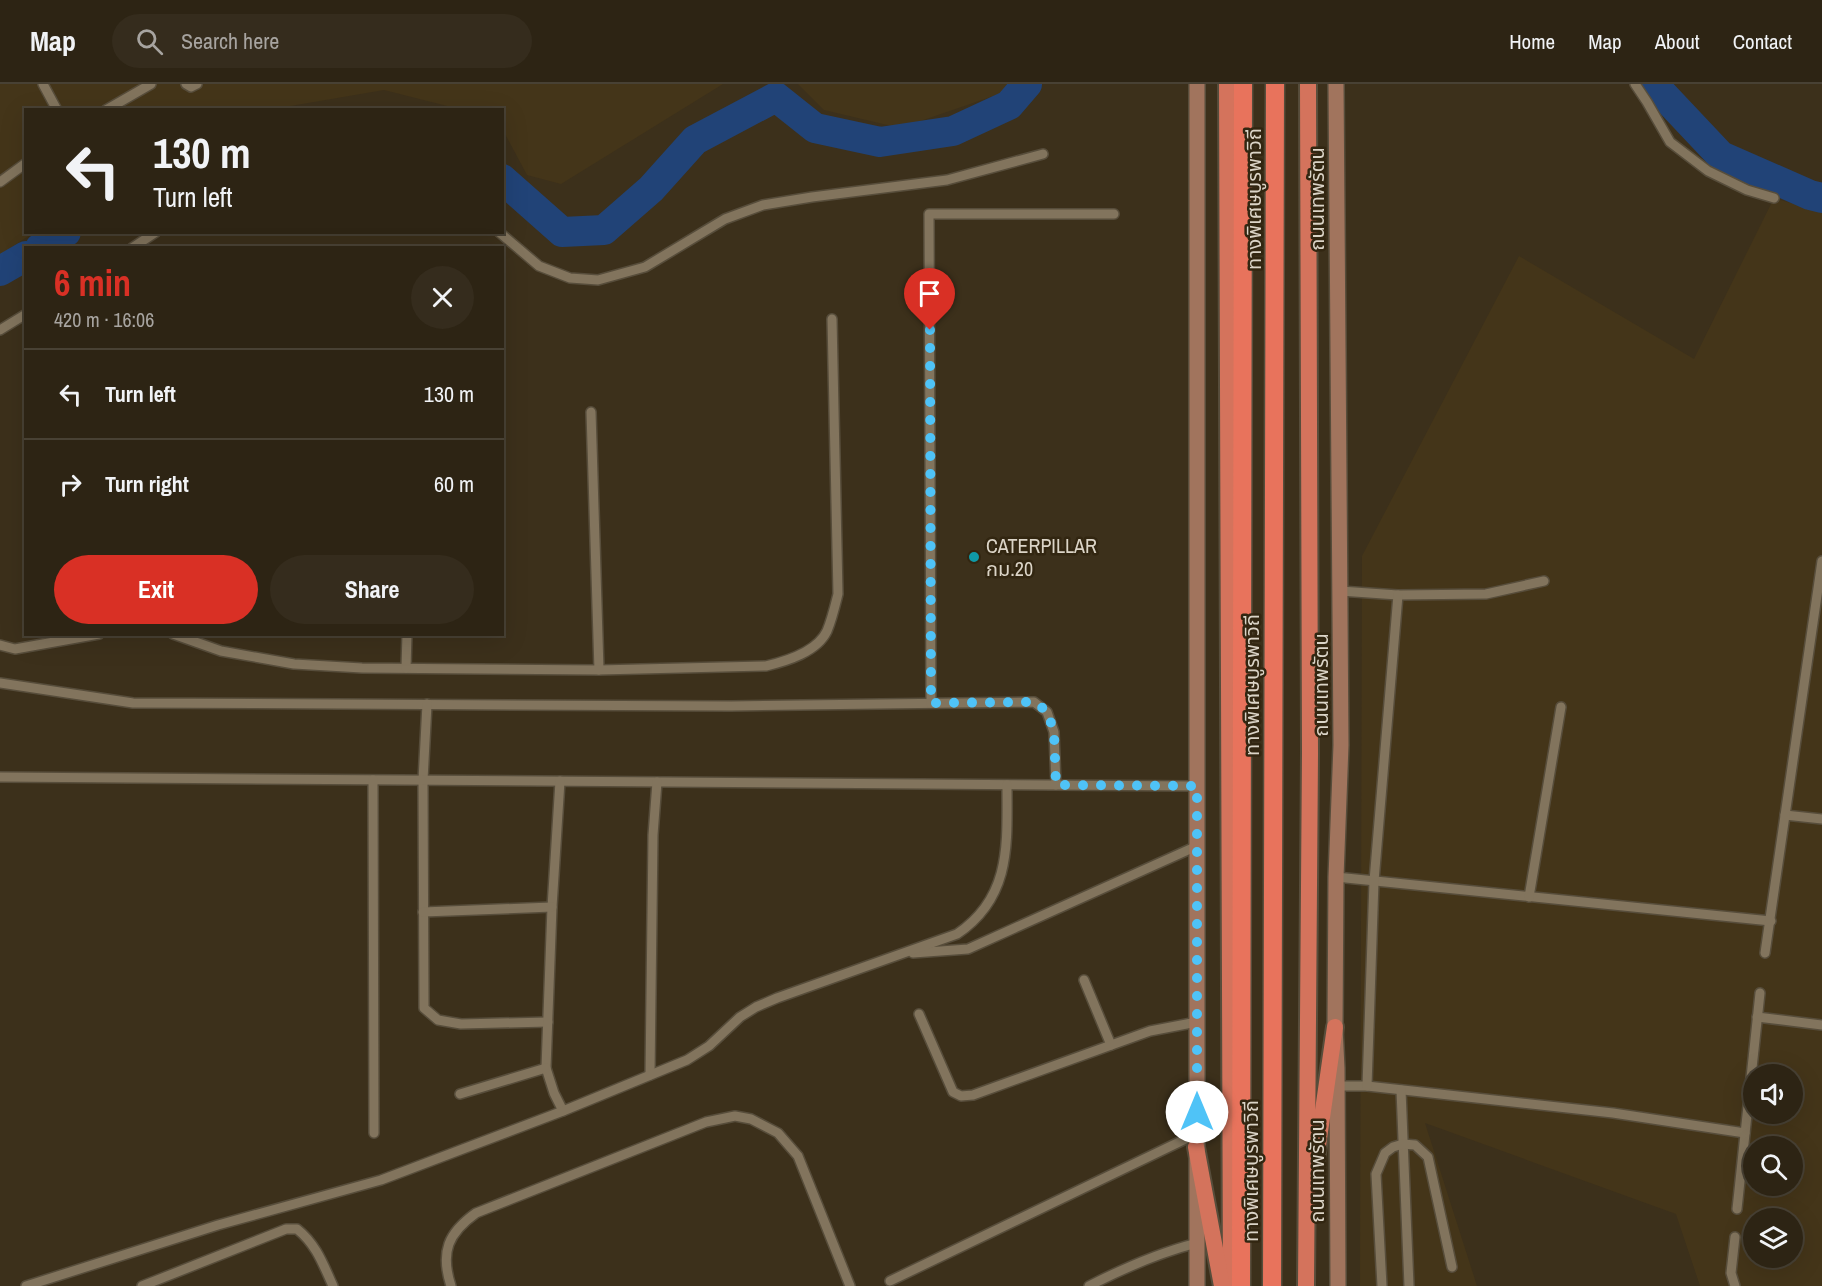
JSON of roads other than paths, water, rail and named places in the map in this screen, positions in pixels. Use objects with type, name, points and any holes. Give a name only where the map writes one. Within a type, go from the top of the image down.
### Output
[{"type":"highway","points":[[1227,84],[1231,1286]]},
{"type":"highway","name":"ทางพิเศษบูรพาวิถี","points":[[1241,1286],[1243,84]]},
{"type":"highway","name":"ทางพิเศษบูรพาวิถี","points":[[1272,1286],[1275,84]]},
{"type":"highway","name":"ถนนเทพรัตน","points":[[1306,1286],[1310,753],[1308,84]]},
{"type":"highway","points":[[1305,1230],[1335,1027]]},
{"type":"highway","points":[[1197,1141],[1222,1286]]},
{"type":"main road","points":[[1197,84],[1197,1286]]},
{"type":"main road","points":[[1198,113],[1202,84]]},
{"type":"main road","name":"ถนนเทพรัตน","points":[[1336,84],[1341,745],[1336,877],[1335,1027],[1338,1286]]},
{"type":"lane","points":[[43,84],[56,108]]},
{"type":"lane","points":[[109,108],[151,84]]},
{"type":"lane","points":[[186,84],[191,87],[197,84]]},
{"type":"lane","points":[[1635,84],[1670,142],[1708,171],[1747,190],[1774,198]]},
{"type":"lane","points":[[502,234],[539,266],[570,278],[598,280],[645,267],[725,219],[763,205],[947,180],[1043,154]]},
{"type":"lane","points":[[0,182],[24,164]]},
{"type":"lane","points":[[931,703],[929,214],[1114,214]]},
{"type":"lane","points":[[135,246],[153,234]]},
{"type":"lane","points":[[0,330],[24,315]]},
{"type":"lane","points":[[179,636],[221,651],[294,664],[599,670],[766,666],[790,660],[806,652],[826,633],[838,594],[832,320]]},
{"type":"lane","points":[[591,412],[599,670]]},
{"type":"lane","points":[[1765,953],[1822,561]]},
{"type":"lane","points":[[1340,591],[1398,595],[1486,594],[1544,581]]},
{"type":"lane","points":[[1367,1086],[1374,881],[1398,595]]},
{"type":"lane","points":[[0,645],[15,649],[88,636]]},
{"type":"lane","points":[[406,668],[407,636]]},
{"type":"lane","points":[[0,683],[133,703],[731,706],[1034,702],[1047,711],[1054,732],[1056,785]]},
{"type":"lane","points":[[428,704],[423,780],[424,1008],[438,1020],[461,1024],[548,1022]]},
{"type":"lane","points":[[1529,897],[1561,707]]},
{"type":"lane","points":[[0,777],[1197,786]]},
{"type":"lane","points":[[373,780],[374,1133]]},
{"type":"lane","points":[[560,781],[552,907],[546,1068],[563,1111]]},
{"type":"lane","points":[[650,1075],[653,835],[657,782]]},
{"type":"lane","points":[[26,1286],[218,1225],[381,1180],[563,1111],[687,1060],[709,1046],[740,1017],[756,1007],[957,934],[970,925],[996,892],[1007,848],[1007,785]]},
{"type":"lane","points":[[1785,815],[1822,819]]},
{"type":"lane","points":[[898,955],[968,949],[1197,846]]},
{"type":"lane","points":[[1336,877],[1771,921]]},
{"type":"lane","points":[[423,912],[552,907]]},
{"type":"lane","points":[[1084,980],[1111,1045]]},
{"type":"lane","points":[[1737,1209],[1760,993]]},
{"type":"lane","points":[[919,1014],[953,1092],[961,1096],[973,1095],[1150,1031],[1197,1022]]},
{"type":"lane","points":[[1758,1017],[1822,1025]]},
{"type":"lane","points":[[460,1094],[546,1068]]},
{"type":"lane","points":[[1336,1086],[1367,1086],[1613,1113],[1745,1133]]},
{"type":"lane","points":[[1401,1090],[1409,1286]]},
{"type":"lane","points":[[451,1286],[447,1272],[447,1245],[460,1225],[477,1213],[706,1122],[735,1116],[751,1119],[778,1133],[798,1156],[850,1286]]},
{"type":"lane","points":[[890,1281],[1197,1141]]},
{"type":"lane","points":[[1382,1286],[1376,1174],[1385,1153],[1403,1144],[1415,1145],[1428,1156],[1452,1267]]},
{"type":"lane","points":[[142,1286],[286,1229],[297,1229],[310,1239],[333,1286]]},
{"type":"lane","points":[[1735,1237],[1731,1273],[1735,1286]]},
{"type":"lane","points":[[1089,1286],[1165,1251],[1197,1243]]},
{"type":"waterway","points":[[504,181],[562,232],[604,230],[651,189],[695,140],[776,97],[815,128],[880,142],[953,131],[1009,105],[1027,84]]},
{"type":"waterway","points":[[1653,84],[1721,156],[1810,195],[1822,198]]},
{"type":"waterway","points":[[43,246],[63,234]]},
{"type":"waterway","points":[[0,271],[24,257]]},
{"type":"place","name":"CATERPILLAR กม.20","points":[[974,557]]}]
